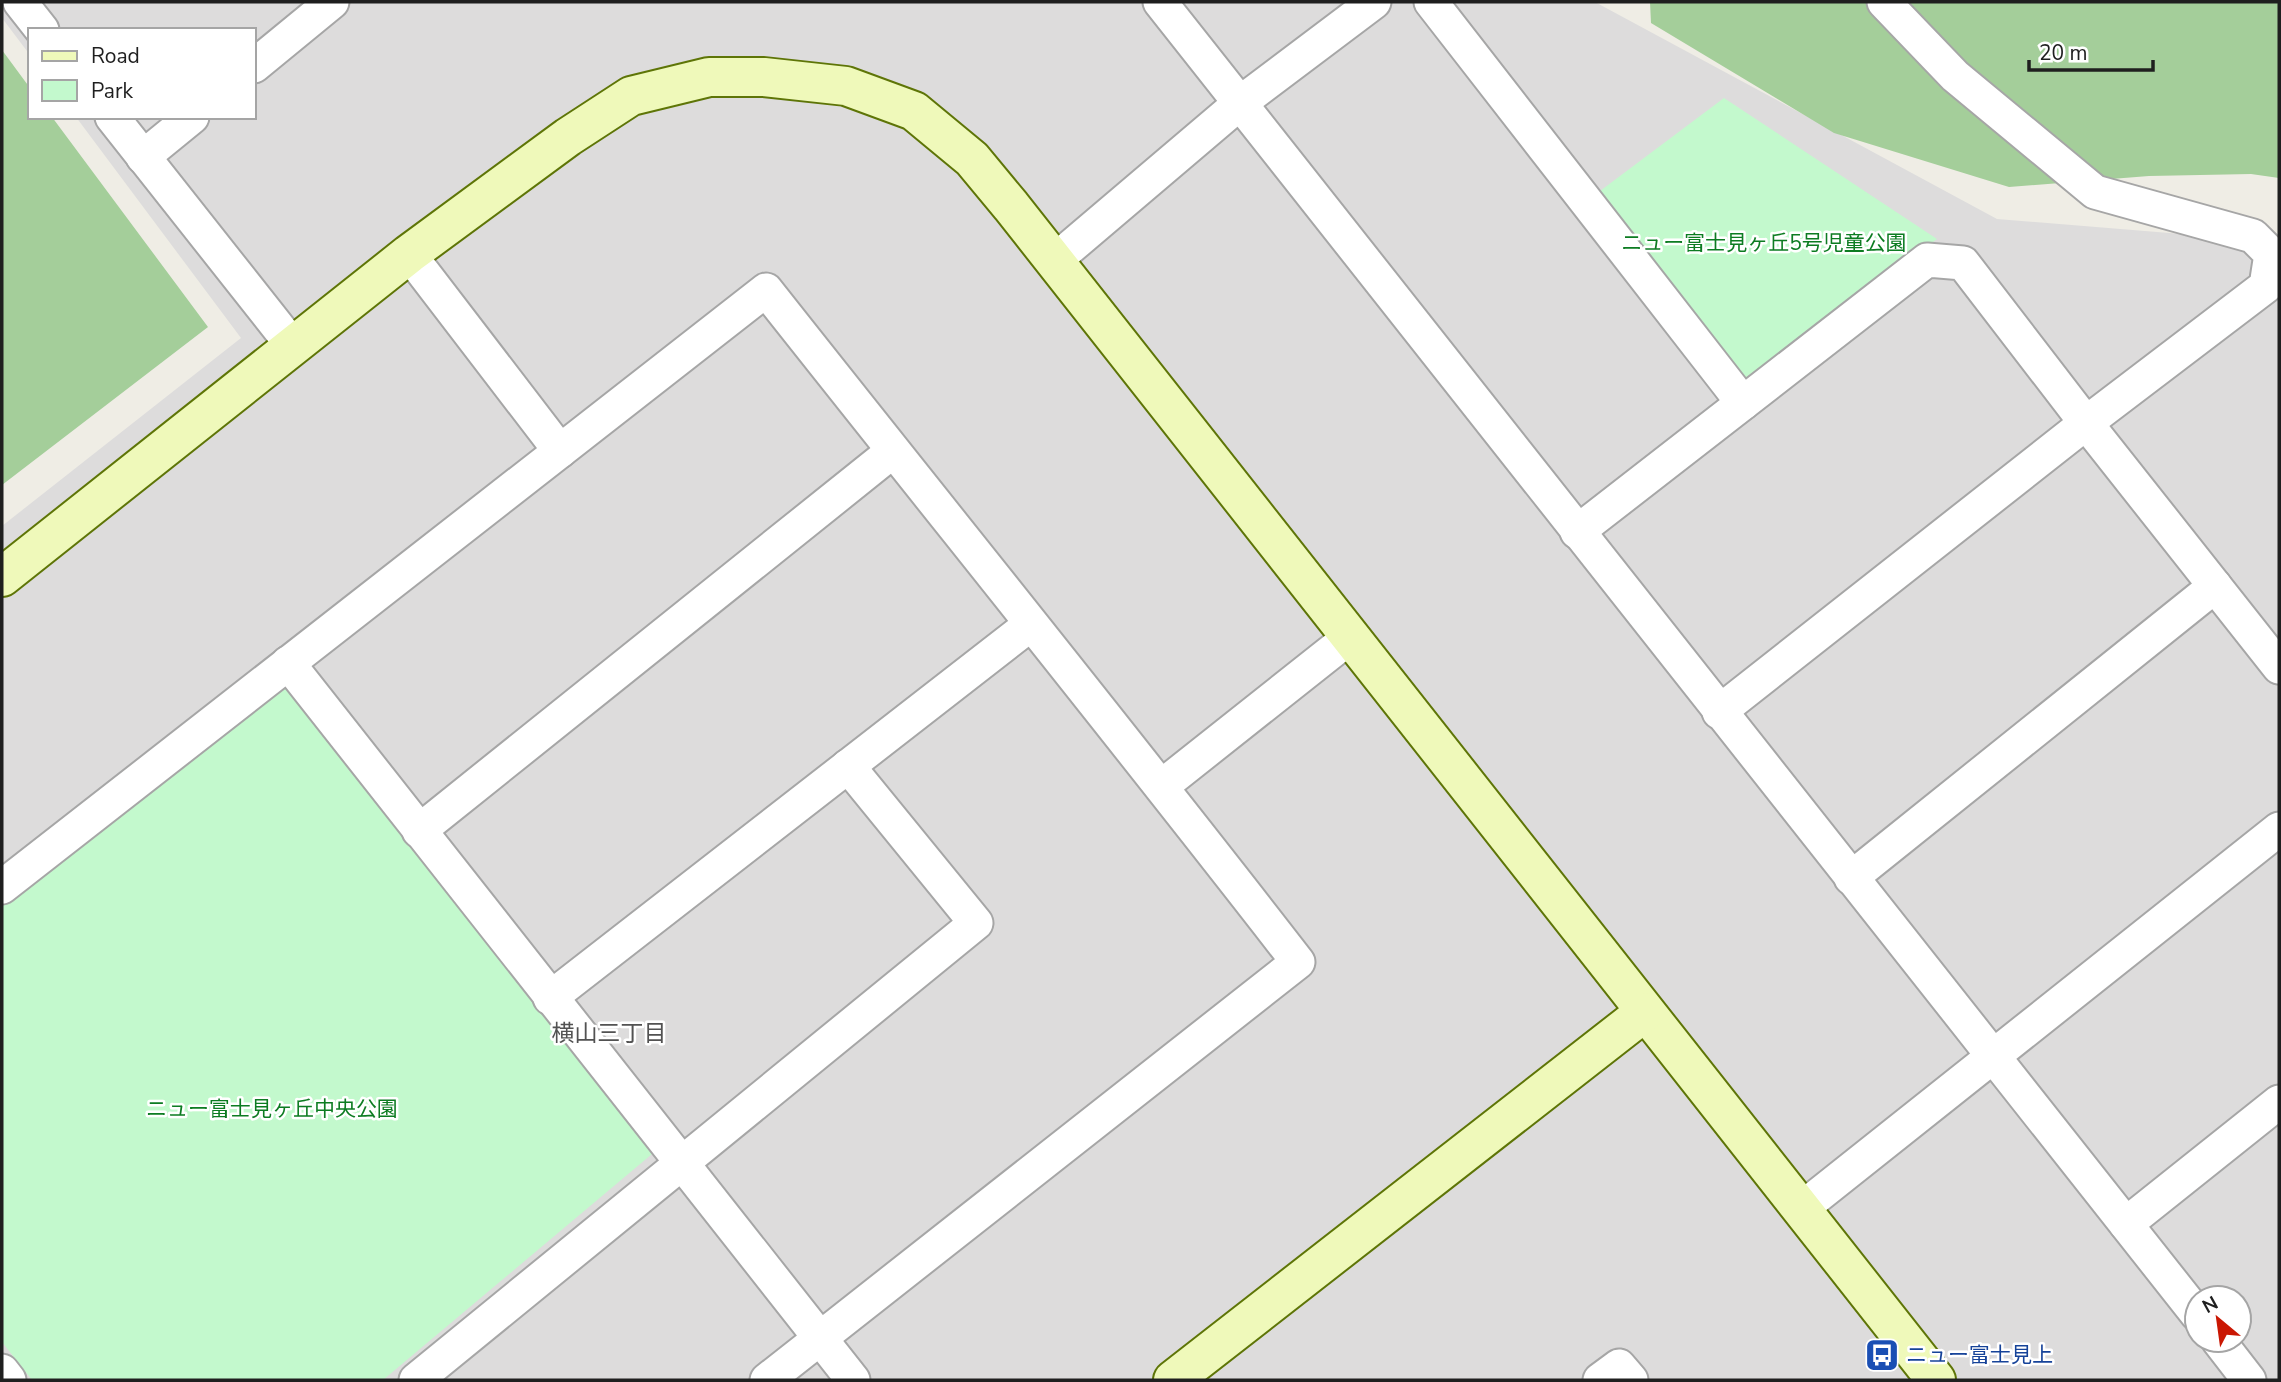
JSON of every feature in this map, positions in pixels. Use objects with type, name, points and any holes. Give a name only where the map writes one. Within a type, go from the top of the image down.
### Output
[{"type":"street","points":[[20,2],[40,28]]},
{"type":"street","points":[[256,64],[332,2]]},
{"type":"street","points":[[1160,2],[2183,1296]]},
{"type":"street","points":[[1054,261],[1240,103],[1374,2]]},
{"type":"street","points":[[1431,2],[1743,403]]},
{"type":"street","points":[[1719,712],[2086,423],[2266,286],[2271,254],[2253,236],[2095,192],[1955,76],[1884,2]]},
{"type":"street","points":[[2,577],[409,254],[568,136],[631,96],[709,77],[764,77],[846,86],[914,111],[972,159],[1936,1380]]},
{"type":"street","points":[[114,119],[293,346]]},
{"type":"street","points":[[143,157],[190,119]]},
{"type":"street","points":[[409,254],[560,451]]},
{"type":"street","points":[[1577,532],[1927,260],[1963,263],[2279,667]]},
{"type":"street","points":[[2,887],[766,290],[1162,786],[1298,962],[767,1380]]},
{"type":"street","points":[[419,831],[894,451]]},
{"type":"street","points":[[1851,878],[2215,586]]},
{"type":"street","points":[[550,998],[1031,624]]},
{"type":"street","points":[[1162,786],[1350,637]]},
{"type":"street","points":[[288,663],[853,1380]]},
{"type":"street","points":[[416,1380],[976,923],[848,766]]},
{"type":"street","points":[[1801,1209],[2279,829]]},
{"type":"street","points":[[1174,1380],[1644,1012]]},
{"type":"street","points":[[2126,1224],[2279,1102]]},
{"type":"street","points":[[2229,1354],[2249,1380]]},
{"type":"street","points":[[1600,1380],[1619,1366],[1631,1380]]},
{"type":"street","points":[[2,1371],[9,1380]]},
{"type":"shaded area","points":[[2,2],[1595,2],[1997,219],[2279,242],[2279,1380],[2,1380],[2,526],[241,338],[77,119],[256,119],[256,28],[28,28],[28,52],[2,18]]},
{"type":"green space","points":[[1650,2],[2279,2],[2279,178],[2251,174],[2149,176],[2009,187],[1834,133],[1651,23]]},
{"type":"green space","points":[[2,50],[28,85],[28,119],[53,119],[208,327],[2,485]]},
{"type":"green space","name":"ニュー富士見ヶ丘5号児童公園","points":[[1724,98],[1937,239],[1745,378],[1600,191]]},
{"type":"green space","name":"ニュー富士見ヶ丘中央公園","points":[[284,687],[652,1154],[383,1380],[32,1380],[2,1342],[2,907]]},
{"type":"place","name":"ニュー富士見上","points":[[1882,1355]]},
{"type":"district","name":"横山三丁目","points":[[609,1033]]}]
